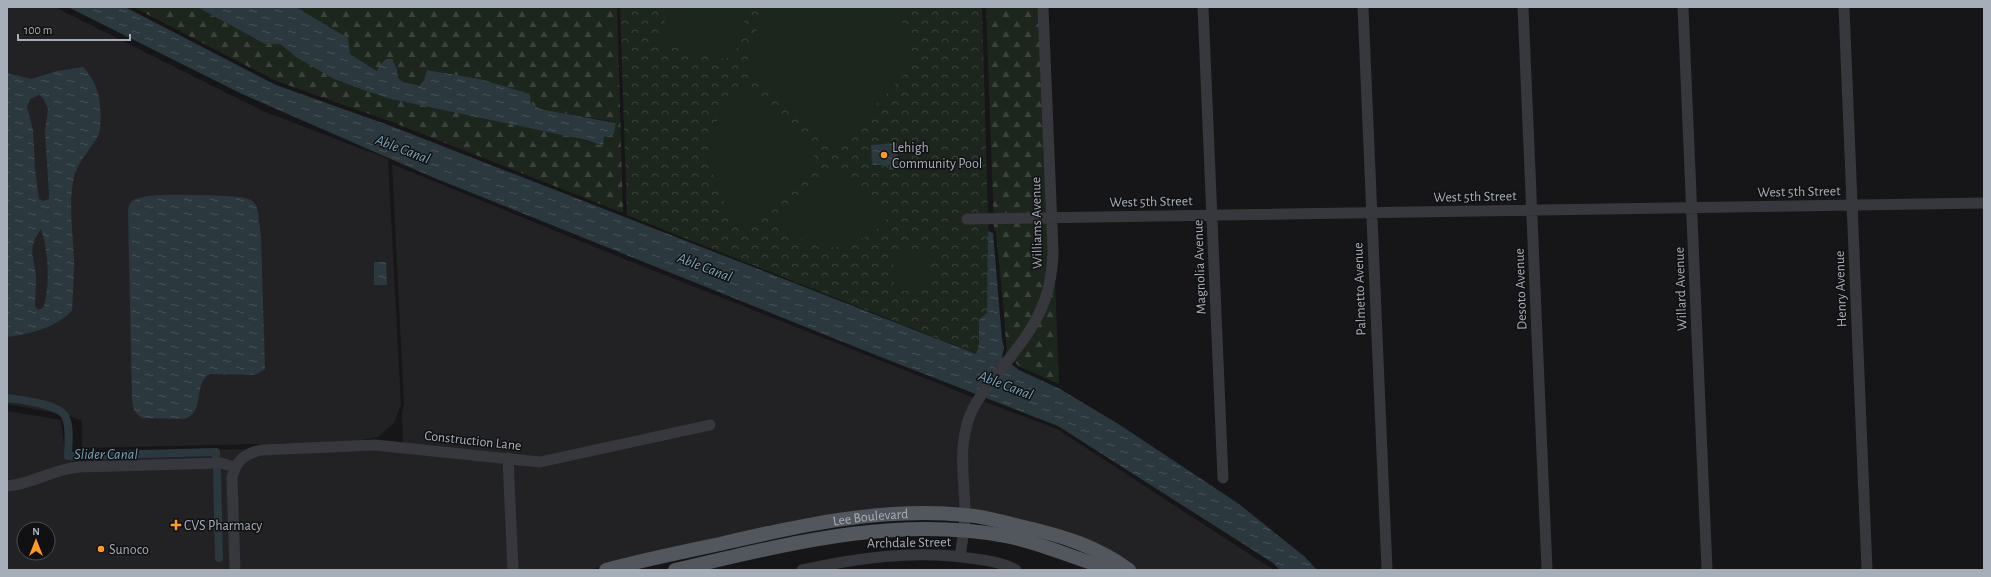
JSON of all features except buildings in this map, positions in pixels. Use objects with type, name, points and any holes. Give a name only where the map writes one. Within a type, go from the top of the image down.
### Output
[{"type":"main road","name":"Lee Boulevard","points":[[606,570],[758,535],[873,514],[914,512],[965,515],[1072,540],[1108,555],[1129,570]]},
{"type":"main road","name":"Lee Boulevard","points":[[675,570],[762,550],[873,530],[913,528],[963,530],[1007,536],[1116,570]]},
{"type":"main road","points":[[644,570],[689,559],[691,550]]},
{"type":"street","name":"Williams Avenue","points":[[960,556],[965,515],[962,442],[964,431],[976,403],[1035,323],[1048,294],[1053,271],[1043,7]]},
{"type":"street","name":"Magnolia Avenue","points":[[1203,7],[1223,478]]},
{"type":"street","name":"Palmetto Avenue","points":[[1363,7],[1387,570]]},
{"type":"street","name":"Desoto Avenue","points":[[1523,7],[1547,570]]},
{"type":"street","name":"Willard Avenue","points":[[1683,7],[1707,570]]},
{"type":"street","name":"Henry Avenue","points":[[1844,7],[1867,570]]},
{"type":"street","name":"West 5th Street","points":[[967,219],[1984,203]]},
{"type":"street","name":"Construction Lane","points":[[235,467],[241,458],[248,453],[261,450],[375,444],[540,462],[551,461],[710,425]]},
{"type":"street","points":[[508,458],[513,570]]},
{"type":"street","points":[[7,486],[28,483],[65,468],[221,463],[235,467],[232,488],[235,570]]},
{"type":"street","name":"Archdale Street","points":[[802,570],[866,557],[898,555],[960,556],[1001,563],[1016,570]]},
{"type":"shaded area","points":[[7,7],[55,7],[263,111],[388,159],[401,405],[394,423],[378,437],[349,442],[82,448],[82,421],[67,415],[7,404]]},
{"type":"shaded area","points":[[392,164],[622,258],[975,398],[960,429],[958,442],[961,510],[915,508],[619,562],[589,570],[7,570],[7,411],[61,420],[65,454],[91,451],[403,447],[402,412],[404,405]]},
{"type":"shaded area","points":[[983,401],[1057,429],[1274,570],[1136,570],[1110,551],[968,510],[965,453],[974,415]]},
{"type":"green space","points":[[133,7],[197,7],[265,44],[280,44],[296,57],[603,146],[604,137],[614,134],[616,122],[540,109],[531,104],[530,94],[480,79],[427,70],[422,86],[403,82],[398,78],[397,69],[379,66],[378,71],[350,54],[348,38],[296,7],[617,7],[623,213],[392,122],[276,81]]},
{"type":"green space","points":[[620,7],[982,7],[992,360],[627,215]]},
{"type":"green space","points":[[673,7],[748,7],[735,54],[725,59],[657,42],[663,24]]},
{"type":"green space","points":[[768,7],[895,7],[898,10],[916,62],[842,141],[825,140],[747,64],[762,12]]},
{"type":"green space","points":[[986,7],[1039,7],[1049,270],[1036,311],[1006,356],[1007,345],[1002,292],[996,232],[994,229]]},
{"type":"green space","points":[[744,82],[814,150],[814,161],[746,231],[731,212],[720,194],[713,175],[710,157],[712,138],[718,120],[728,101]]},
{"type":"green space","points":[[827,169],[838,169],[888,218],[875,231],[861,240],[847,245],[833,247],[819,246],[805,241],[777,220]]},
{"type":"green space","points":[[893,250],[930,250],[931,290],[894,291]]},
{"type":"green space","points":[[1055,282],[1059,384],[1020,367],[1013,361]]},
{"type":"water","name":"Able Canal","points":[[68,7],[125,7],[276,85],[391,126],[976,354],[979,344],[979,320],[987,313],[988,231],[993,233],[1004,348],[1002,357],[1019,370],[1060,389],[1120,425],[1239,504],[1305,557],[1317,570],[1280,570],[1273,563],[1058,426],[878,356],[432,177],[242,94]]},
{"type":"water","points":[[197,7],[296,7],[348,38],[350,54],[377,71],[379,66],[386,59],[392,59],[397,69],[398,78],[403,82],[422,86],[427,70],[480,79],[530,94],[531,104],[540,109],[616,123],[614,134],[604,137],[603,146],[586,140],[391,99],[334,79],[296,57],[280,44],[265,44]]},
{"type":"water","points":[[83,67],[89,74],[96,88],[99,96],[101,112],[99,133],[76,170],[72,187],[71,218],[74,278],[72,311],[58,322],[50,326],[24,334],[7,337],[7,73],[31,79],[57,71]],"holes":[[[39,95],[43,98],[48,109],[45,131],[49,199],[43,201],[39,199],[35,169],[33,130],[27,107],[30,99]],[[41,229],[47,257],[48,279],[43,308],[38,310],[35,306],[36,273],[32,249],[33,243]]]},
{"type":"water","name":"Lehigh Community Pool","points":[[897,143],[898,169],[889,170],[889,165],[872,165],[871,145]]},
{"type":"water","points":[[208,195],[240,197],[251,200],[256,205],[261,237],[265,369],[255,375],[210,374],[201,384],[195,411],[191,416],[184,419],[143,418],[135,411],[132,400],[128,210],[134,200],[151,196]]},
{"type":"water","points":[[374,262],[386,262],[387,285],[374,285]]},
{"type":"waterway","name":"Slider Canal","points":[[7,398],[39,403],[55,408],[61,412],[65,416],[68,425],[68,456],[216,452],[216,457]]},
{"type":"waterway","name":"Slider Canal","points":[[217,470],[219,558]]},
{"type":"place","name":"Lehigh Community Pool","points":[[884,155]]},
{"type":"place","name":"CVS Pharmacy","points":[[176,525]]},
{"type":"place","name":"Sunoco","points":[[101,549]]}]
